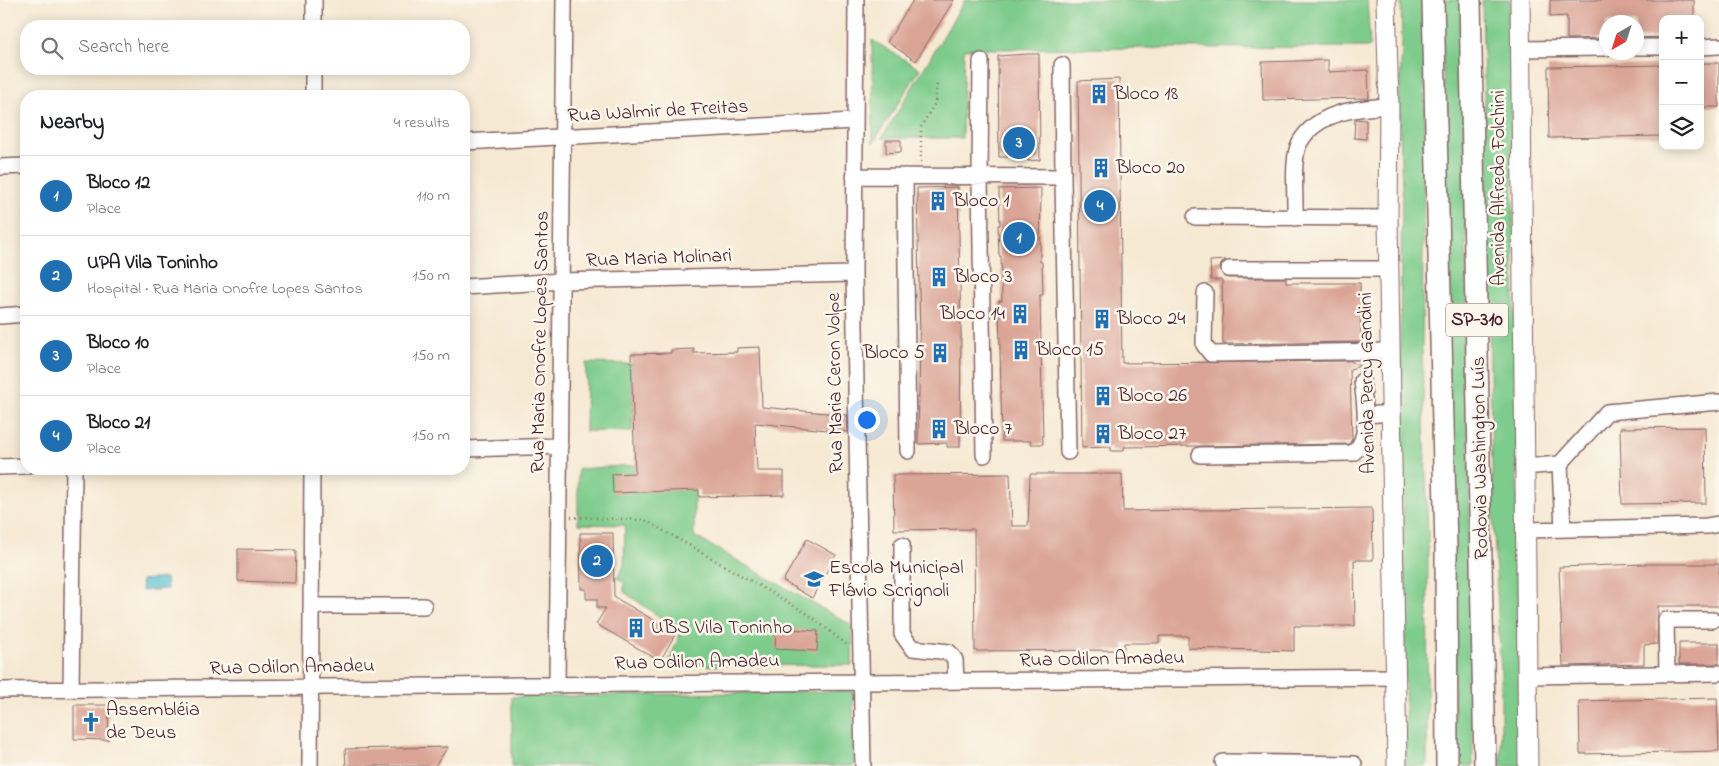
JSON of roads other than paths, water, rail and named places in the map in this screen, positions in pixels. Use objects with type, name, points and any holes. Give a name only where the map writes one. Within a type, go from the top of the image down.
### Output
[{"type":"highway","name":"Rodovia Washington Luís","points":[[1433,0],[1446,550],[1447,766]]},
{"type":"highway","name":"Rodovia Washington Luís","points":[[1470,0],[1485,766]]},
{"type":"main road","name":"Avenida Percy Gandini","points":[[1386,0],[1397,766]]},
{"type":"main road","name":"Avenida Alfredo Folchini","points":[[1520,0],[1523,467],[1528,766]]},
{"type":"street","points":[[314,0],[314,20]]},
{"type":"street","name":"Rua Maria Onofre Lopes Santos","points":[[557,685],[564,0]]},
{"type":"street","name":"Rua Maria Ceron Volpe","points":[[856,0],[854,274],[863,766]]},
{"type":"street","points":[[1704,47],[1719,46]]},
{"type":"street","points":[[1644,47],[1659,47]]},
{"type":"street","points":[[1520,49],[1599,48]]},
{"type":"street","points":[[982,61],[980,176],[984,455]]},
{"type":"street","points":[[1062,65],[1068,452]]},
{"type":"street","points":[[313,75],[313,90]]},
{"type":"street","points":[[1295,218],[1296,161],[1300,142],[1313,127],[1330,115],[1364,108],[1389,106]]},
{"type":"street","name":"Rua Walmir de Freitas","points":[[470,142],[854,122]]},
{"type":"street","points":[[0,167],[20,166]]},
{"type":"street","points":[[854,176],[1063,177]]},
{"type":"street","points":[[906,176],[908,451]]},
{"type":"street","points":[[1195,217],[1388,218]]},
{"type":"street","points":[[1229,269],[1389,269]]},
{"type":"street","name":"Rua Maria Molinari","points":[[470,287],[562,281],[854,274]]},
{"type":"street","points":[[1205,294],[1204,345],[1211,354],[1390,351]]},
{"type":"street","points":[[0,316],[20,314]]},
{"type":"street","points":[[1200,455],[1353,452],[1362,443],[1366,415],[1362,381]]},
{"type":"street","points":[[1523,467],[1560,464],[1607,412],[1719,402]]},
{"type":"street","points":[[1366,415],[1391,413]]},
{"type":"street","points":[[470,449],[560,446]]},
{"type":"street","points":[[1560,464],[1563,529]]},
{"type":"street","points":[[0,467],[20,466]]},
{"type":"street","points":[[71,690],[74,475]]},
{"type":"street","points":[[310,766],[312,475]]},
{"type":"street","points":[[1524,530],[1706,526],[1719,524]]},
{"type":"street","points":[[902,545],[902,634],[912,648],[949,652],[955,660],[956,681]]},
{"type":"street","points":[[311,606],[424,606]]},
{"type":"street","points":[[1667,673],[1666,620],[1713,620]]},
{"type":"street","points":[[1527,676],[1719,673]]},
{"type":"street","name":"Rua Odilon Amadeu","points":[[0,690],[1395,677]]},
{"type":"street","points":[[1223,762],[1354,764],[1354,766]]},
{"type":"water","points":[[166,578],[167,589],[142,591],[141,580]]},
{"type":"place","name":"Bloco 18","points":[[1099,94]]},
{"type":"place","name":"Bloco 10","points":[[1019,143]]},
{"type":"place","name":"Bloco 20","points":[[1101,168]]},
{"type":"place","name":"Bloco 1","points":[[938,201]]},
{"type":"place","name":"Bloco 21","points":[[1100,206]]},
{"type":"place","name":"Bloco 12","points":[[1019,238]]},
{"type":"place","name":"Bloco 3","points":[[939,277]]},
{"type":"place","name":"Bloco 14","points":[[1020,314]]},
{"type":"place","name":"Bloco 24","points":[[1102,319]]},
{"type":"place","name":"Bloco 15","points":[[1021,350]]},
{"type":"place","name":"Bloco 5","points":[[940,353]]},
{"type":"place","name":"Bloco 26","points":[[1103,396]]},
{"type":"place","name":"Bloco 7","points":[[939,429]]},
{"type":"place","name":"Bloco 27","points":[[1103,434]]},
{"type":"place","name":"UPA Vila Toninho","points":[[597,561]]},
{"type":"place","name":"Escola Municipal Flávio Scrignoli","points":[[814,579]]},
{"type":"place","name":"UBS Vila Toninho","points":[[636,628]]},
{"type":"place","name":"Assembléia de Deus","points":[[91,722]]}]
